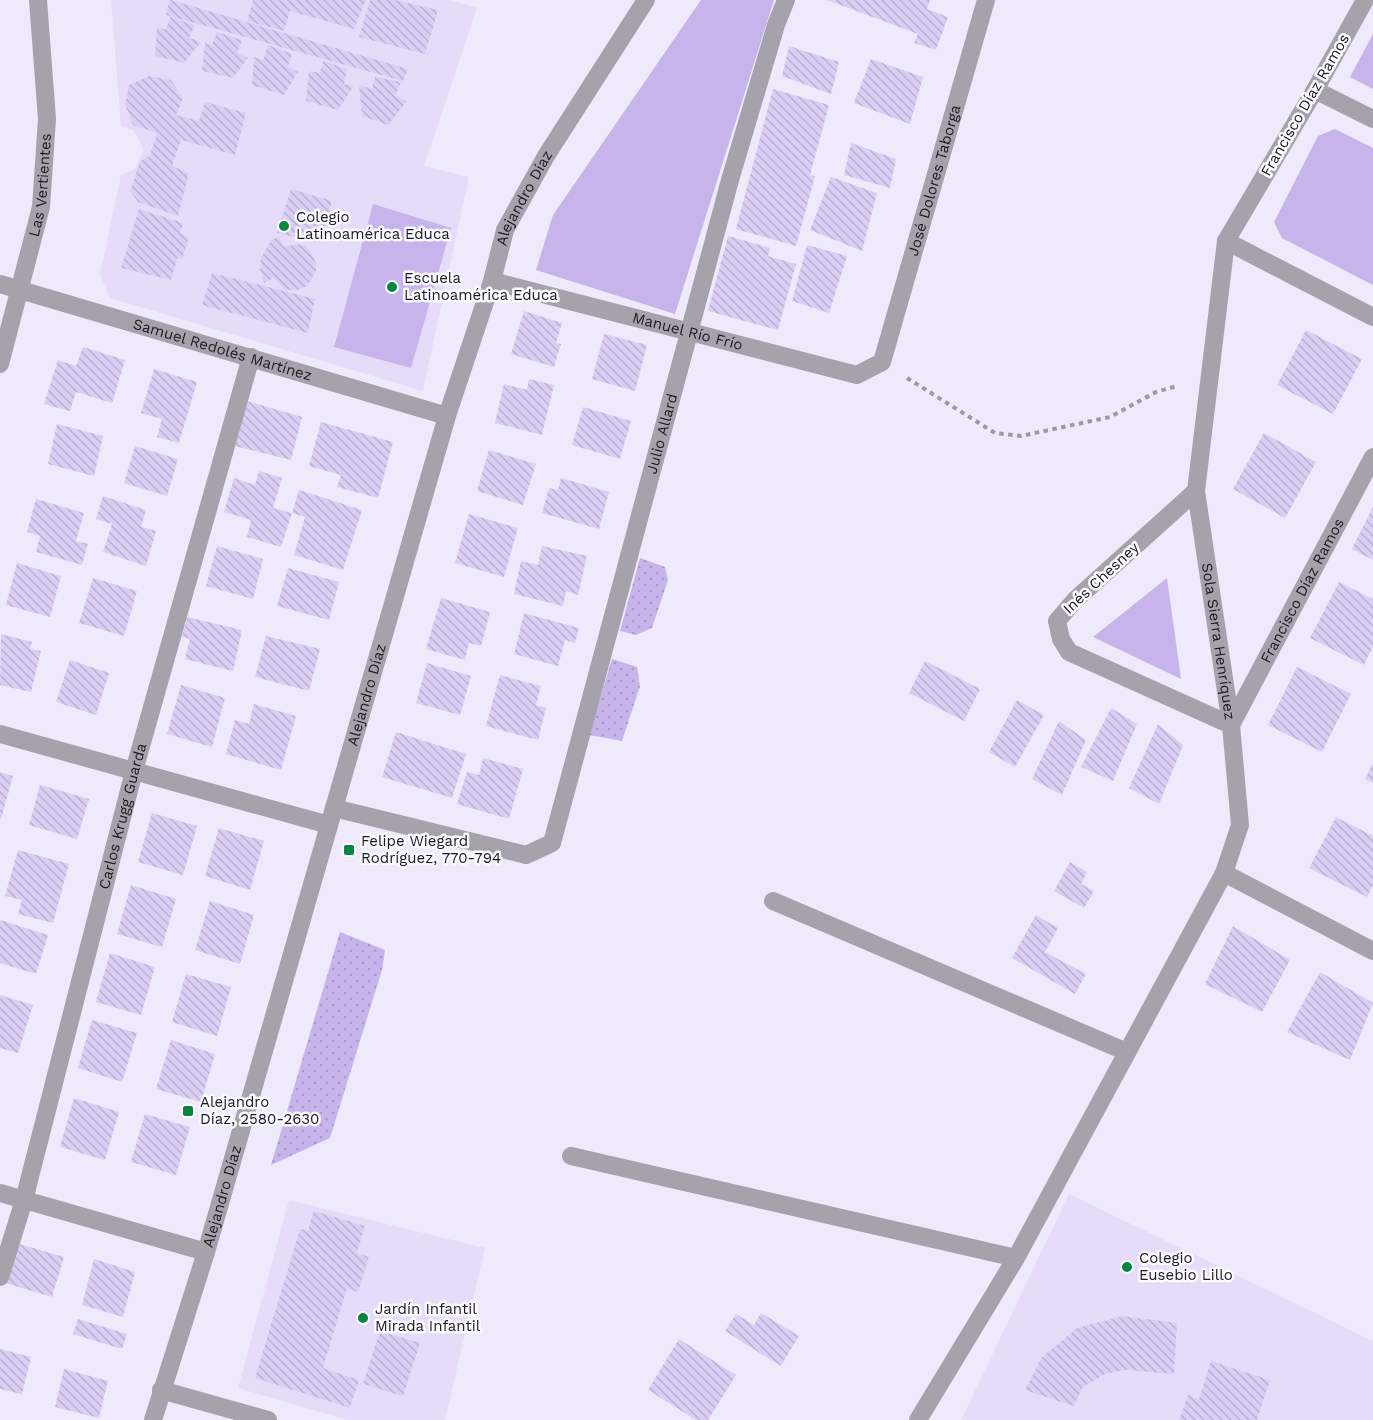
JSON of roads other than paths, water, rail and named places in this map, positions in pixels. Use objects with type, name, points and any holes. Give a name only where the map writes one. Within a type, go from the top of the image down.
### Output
[{"type":"street","name":"Las Vertientes","points":[[0,364],[41,207],[47,119],[38,0]]},
{"type":"street","name":"Alejandro Díaz","points":[[153,1420],[206,1252],[447,416],[492,281],[505,230],[546,156],[646,0]]},
{"type":"street","name":"Julio Allard","points":[[332,817],[526,855],[552,843],[730,180],[776,25],[786,0]]},
{"type":"street","name":"José Dolores Taborga","points":[[882,362],[986,0]]},
{"type":"street","name":"Francisco Díaz Ramos","points":[[1226,241],[1365,0]]},
{"type":"street","points":[[1315,90],[1373,120]]},
{"type":"street","points":[[1226,241],[1373,317]]},
{"type":"street","name":"Sola Sierra Henríquez","points":[[918,1420],[1016,1258],[1224,873],[1240,825],[1231,725],[1196,491],[1226,241]]},
{"type":"street","name":"Manuel Río Frío","points":[[492,281],[856,375],[882,362]]},
{"type":"street","name":"Samuel Redolés Martínez","points":[[0,284],[447,416]]},
{"type":"street","name":"Carlos Krugg Guarda","points":[[0,1276],[24,1200],[134,771],[251,357]]},
{"type":"street","name":"Francisco Díaz Ramos","points":[[1231,725],[1373,457]]},
{"type":"street","name":"Inés Chesney","points":[[1196,491],[1075,600],[1057,621],[1061,639],[1069,652],[1231,725]]},
{"type":"street","points":[[0,734],[134,771],[332,817]]},
{"type":"street","points":[[1224,873],[1373,951]]},
{"type":"street","points":[[773,901],[1127,1052]]},
{"type":"street","points":[[571,1156],[1016,1258]]},
{"type":"street","points":[[0,1193],[206,1252]]},
{"type":"street","points":[[161,1390],[268,1420]]},
{"type":"place","name":"Colegio Latinoamérica Educa","points":[[284,226]]},
{"type":"place","name":"Escuela Latinoamérica Educa","points":[[392,287]]},
{"type":"place","name":"Felipe Wiegard Rodríguez, 770-794","points":[[349,850]]},
{"type":"place","name":"Alejandro Díaz, 2580-2630","points":[[188,1111]]},
{"type":"place","name":"Colegio Eusebio Lillo","points":[[1127,1267]]},
{"type":"place","name":"Jardín Infantil Mirada Infantil","points":[[363,1318]]}]
